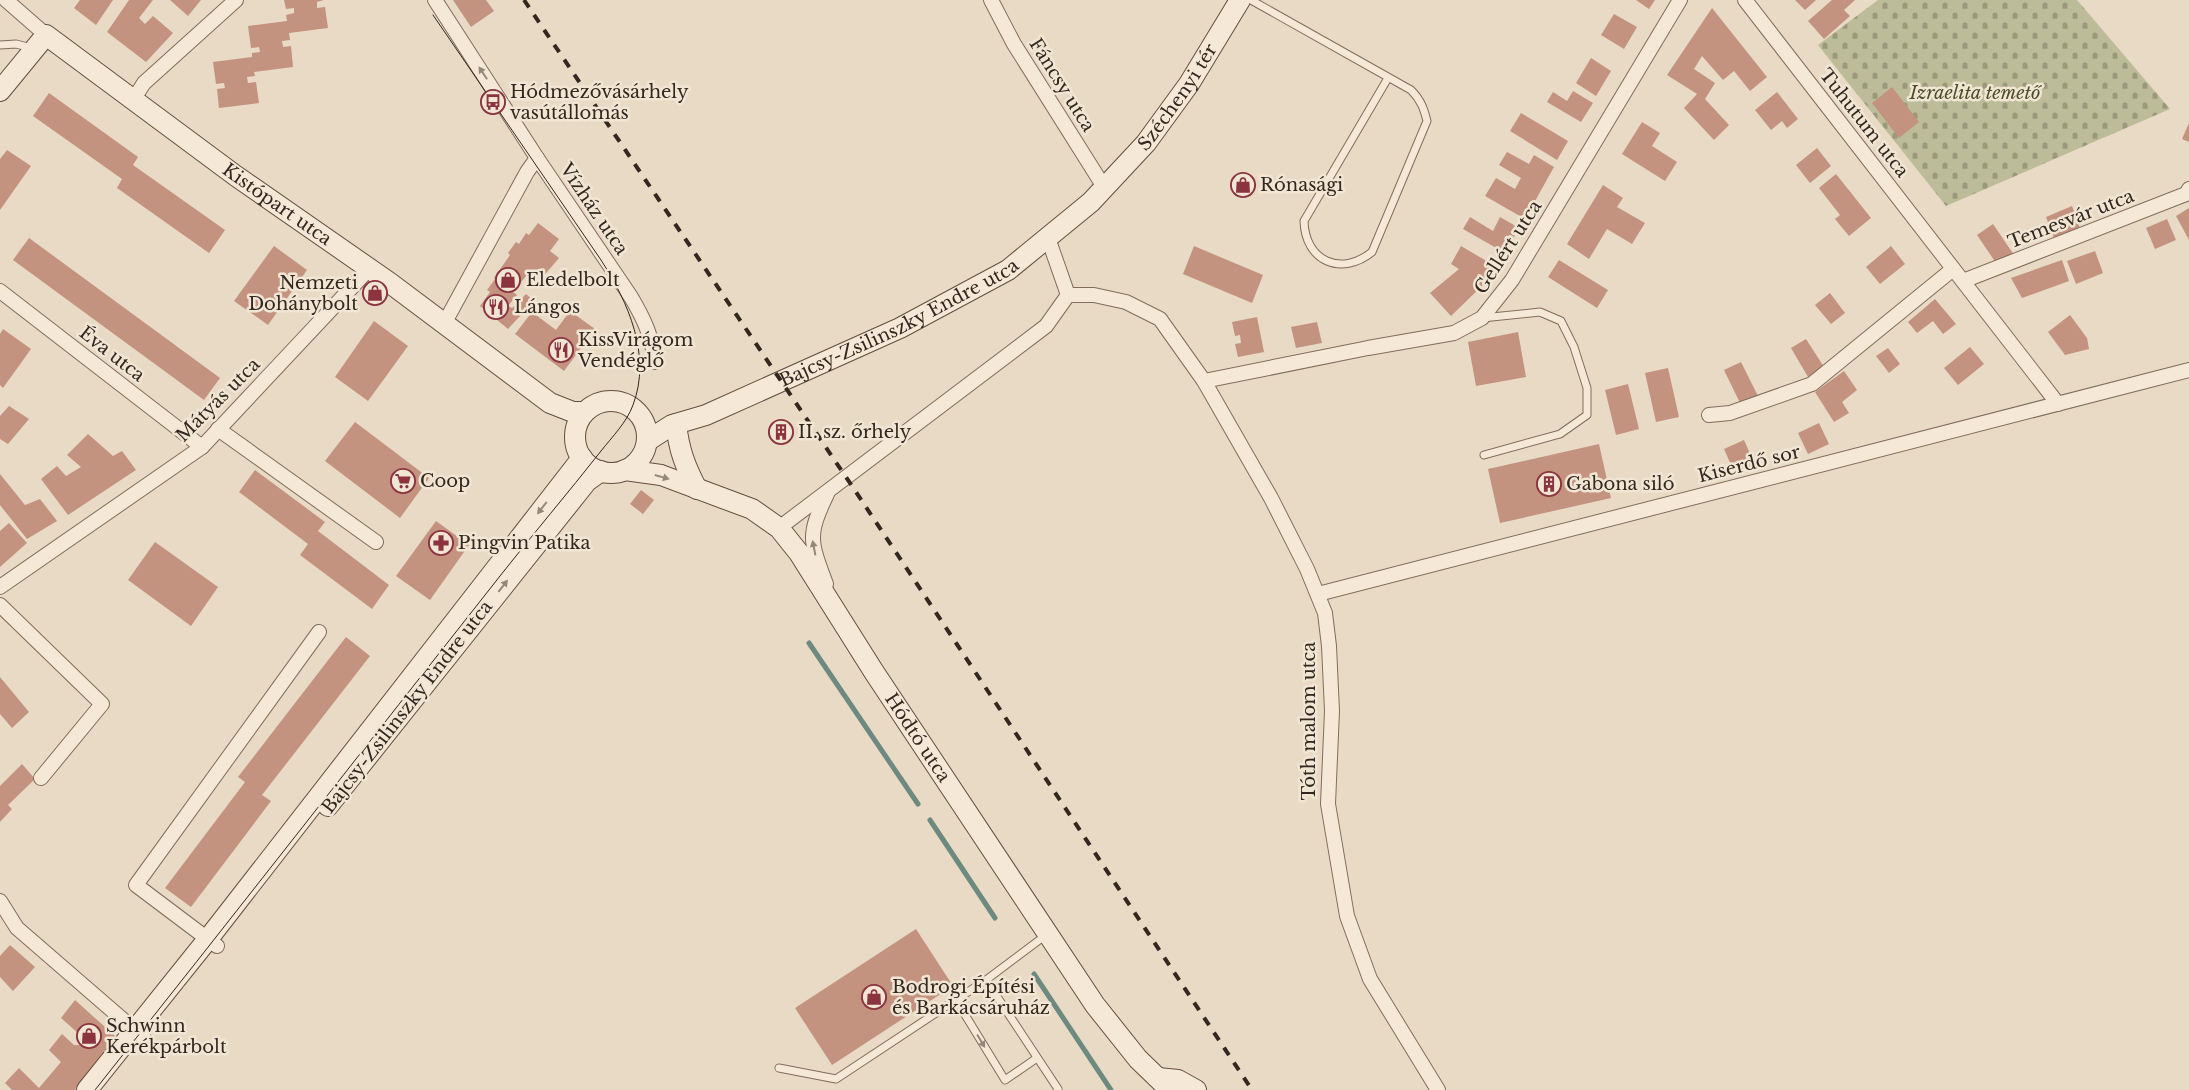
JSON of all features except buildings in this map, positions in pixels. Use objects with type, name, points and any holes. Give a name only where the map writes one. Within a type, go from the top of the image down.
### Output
[{"type":"street","name":"Kistópart utca","points":[[6,0],[41,42],[133,100],[236,176],[369,268],[550,403],[573,412],[584,412]]},
{"type":"street","points":[[133,100],[144,83],[236,0]]},
{"type":"street","name":"Vízház utca","points":[[434,0],[639,310],[653,343],[655,362]]},
{"type":"street","name":"Fáncsy utca","points":[[991,0],[1014,44],[1104,187]]},
{"type":"street","name":"Széchenyi tér","points":[[1104,187],[1146,143],[1184,92],[1240,0]]},
{"type":"street","name":"Gellért utca","points":[[1204,381],[1368,348],[1454,334],[1482,318],[1512,280],[1680,0]]},
{"type":"street","name":"Tuhutum utca","points":[[1745,0],[2058,404]]},
{"type":"street","points":[[0,91],[41,42]]},
{"type":"street","name":"Vízház utca","points":[[444,324],[527,172],[537,158]]},
{"type":"street","name":"Bajcsy-Zsilinszky Endre utca","points":[[647,441],[674,424],[706,416],[900,328],[1008,270],[1090,202],[1104,187]]},
{"type":"street","name":"Temesvár utca","points":[[1963,281],[2186,194],[2189,189]]},
{"type":"street","points":[[779,528],[1046,326],[1068,295],[1048,238]]},
{"type":"street","name":"Mátyás utca","points":[[0,587],[202,447],[369,268]]},
{"type":"street","points":[[1709,415],[1730,413],[1812,384],[1954,269]]},
{"type":"street","name":"Éva utca","points":[[0,291],[202,447]]},
{"type":"street","name":"Tóth malom utca","points":[[1068,295],[1094,295],[1126,302],[1160,319],[1204,381],[1271,498],[1307,569],[1325,613],[1330,646],[1332,711],[1328,804],[1347,916],[1370,979],[1438,1090]]},
{"type":"street","name":"Kiserdő sor","points":[[1318,594],[2189,370]]},
{"type":"street","points":[[611,401],[622,403],[632,408],[641,417],[646,429],[647,441],[643,453],[636,463],[625,470],[613,473],[601,471],[590,466],[582,458],[576,447],[575,436],[577,425],[584,412],[600,402],[611,401]]},
{"type":"street","name":"Kistópart utca","points":[[550,403],[575,436]]},
{"type":"street","name":"Bajcsy-Zsilinszky Endre utca","points":[[641,417],[674,424]]},
{"type":"street","points":[[674,424],[679,447],[697,489]]},
{"type":"street","points":[[218,429],[376,542]]},
{"type":"street","name":"Bajcsy-Zsilinszky Endre utca","points":[[212,943],[582,458]]},
{"type":"street","name":"Hódtó utca","points":[[625,470],[661,476],[752,509],[779,528],[799,552],[874,672],[1095,1005],[1138,1059],[1164,1084],[1178,1080],[1196,1090]]},
{"type":"street","name":"Bajcsy-Zsilinszky Endre utca","points":[[103,1090],[140,1034],[212,943],[587,481],[601,471]]},
{"type":"street","points":[[828,492],[814,520],[813,542],[814,551],[836,611]]},
{"type":"street","points":[[0,605],[102,704],[41,778]]},
{"type":"street","points":[[212,943],[136,885],[319,632]]},
{"type":"street","points":[[0,901],[17,928],[140,1034]]},
{"type":"street","name":"Bajcsy-Zsilinszky Endre utca","points":[[87,1090],[140,1034]]},
{"type":"lane","points":[[1252,0],[1411,90],[1418,98],[1427,121],[1372,252],[1362,260],[1352,264],[1337,265],[1317,255],[1309,246],[1304,233],[1304,221],[1388,78]]},
{"type":"lane","points":[[0,45],[41,42]]},
{"type":"lane","points":[[1482,318],[1540,312],[1561,321],[1574,347],[1587,388],[1587,415],[1560,434],[1484,455]]},
{"type":"lane","points":[[779,1068],[836,1079],[986,980],[1048,933]]},
{"type":"lane","points":[[986,980],[1058,1089]]},
{"type":"lane","points":[[956,1000],[1005,1080],[1037,1058]]},
{"type":"green space","name":"Izraelita temető","points":[[1878,0],[2077,0],[2170,109],[1946,206],[1818,45]]},
{"type":"waterway","points":[[809,643],[918,804]]},
{"type":"waterway","points":[[930,820],[995,918]]},
{"type":"waterway","points":[[1034,974],[1111,1090]]},
{"type":"tram line","points":[[95,1090],[500,576],[619,429],[633,405],[640,367],[638,348],[628,311],[620,293],[601,260],[433,15]]},
{"type":"railway","points":[[524,0],[854,489],[1252,1090]]},
{"type":"place","name":"Hódmezővásárhely vasútállomás","points":[[493,102]]},
{"type":"place","name":"Rónasági","points":[[1243,185]]},
{"type":"place","name":"Eledelbolt","points":[[508,280]]},
{"type":"place","name":"Nemzeti Dohánybolt","points":[[375,293]]},
{"type":"place","name":"Lángos","points":[[496,307]]},
{"type":"place","name":"KissVirágom Vendéglő","points":[[561,350]]},
{"type":"place","name":"II. sz. őrhely","points":[[781,432]]},
{"type":"place","name":"Coop","points":[[403,481]]},
{"type":"place","name":"Gabona siló","points":[[1549,484]]},
{"type":"place","name":"Pingvin Patika","points":[[441,543]]},
{"type":"place","name":"Bodrogi Építési és Barkácsáruház","points":[[874,997]]},
{"type":"place","name":"Schwinn Kerékpárbolt","points":[[89,1036]]}]
